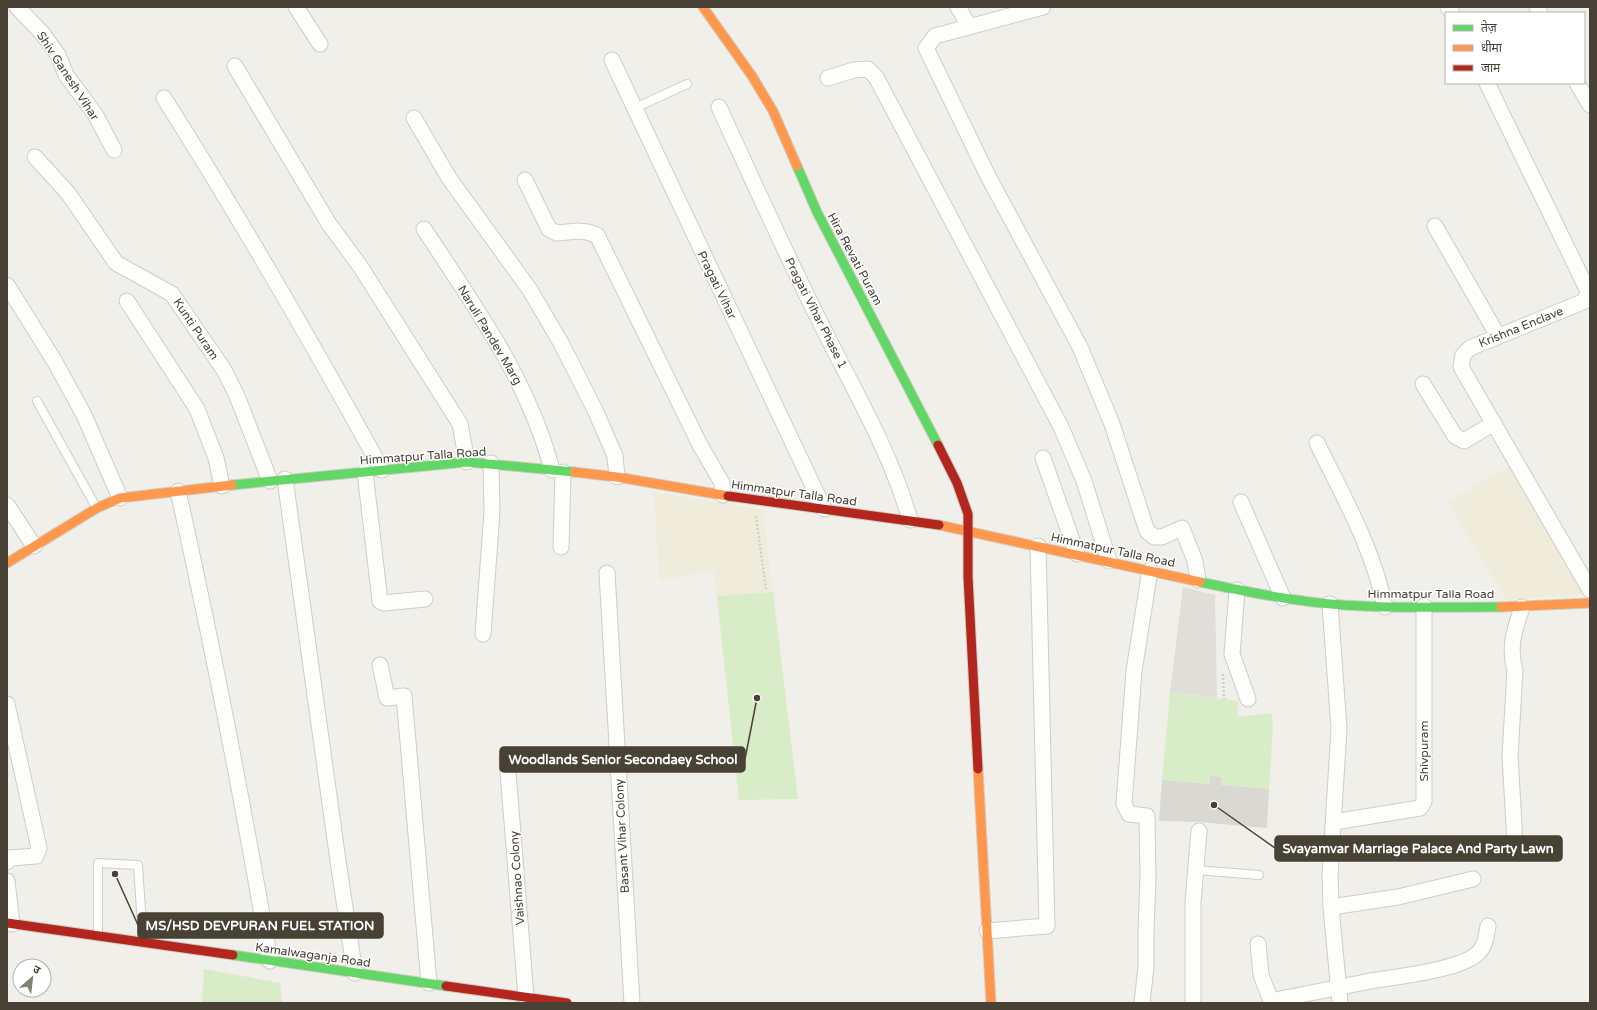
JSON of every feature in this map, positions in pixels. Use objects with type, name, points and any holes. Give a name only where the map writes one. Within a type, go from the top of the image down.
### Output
[{"type":"street","name":"Shiv Ganesh Vihar","points":[[17,7],[43,34],[58,55],[66,75],[95,114],[114,150]]},
{"type":"street","points":[[296,7],[320,44]]},
{"type":"street","name":"Hira Revati Puram","points":[[703,7],[774,111],[817,212],[891,353],[957,484],[968,514],[968,578],[990,1003]]},
{"type":"street","points":[[958,7],[969,26]]},
{"type":"street","points":[[1043,7],[935,36],[926,48],[988,176],[1080,347],[1112,424],[1147,531],[1154,537],[1162,537],[1182,528],[1195,561],[1198,580]]},
{"type":"street","name":"Pragati Vihar","points":[[612,60],[824,509]]},
{"type":"street","points":[[235,66],[329,224],[360,266],[460,424],[467,462]]},
{"type":"street","points":[[828,78],[854,70],[868,69],[876,77],[1061,427],[1084,481],[1109,561]]},
{"type":"street","name":"Krishna Enclave","points":[[1487,84],[1588,291],[1585,301],[1470,348],[1463,355],[1461,367],[1590,590]]},
{"type":"street","points":[[1578,84],[1590,105]]},
{"type":"street","points":[[164,98],[232,206],[287,299],[382,470]]},
{"type":"street","name":"Pragati Vihar Phase 1","points":[[719,107],[776,234],[881,446],[903,495],[910,520]]},
{"type":"street","points":[[414,118],[449,178],[530,290],[561,343],[595,410],[615,456],[616,477]]},
{"type":"street","name":"Kunti Puram","points":[[35,157],[68,194],[116,264],[172,294],[224,370],[237,396],[270,481]]},
{"type":"street","points":[[525,180],[549,229],[552,232],[587,232],[596,236],[700,445],[722,484],[723,495]]},
{"type":"street","points":[[1435,226],[1498,336]]},
{"type":"street","name":"Naruli Pandev Marg","points":[[424,229],[516,374],[557,471]]},
{"type":"street","points":[[7,285],[55,362],[84,415],[120,498]]},
{"type":"street","points":[[127,301],[197,409],[216,458],[222,486]]},
{"type":"street","points":[[1423,384],[1455,436],[1464,441],[1494,422]]},
{"type":"street","points":[[1317,443],[1367,545],[1380,585],[1385,607]]},
{"type":"street","points":[[1043,458],[1077,554]]},
{"type":"street","name":"Himmatpur Talla Road","points":[[7,564],[97,508],[120,498],[285,479],[467,462],[491,463],[616,477],[723,495],[910,520],[1077,554],[1237,590],[1330,604],[1385,607],[1522,607],[1590,603]]},
{"type":"street","points":[[483,634],[492,512],[491,463]]},
{"type":"street","points":[[557,471],[561,547]]},
{"type":"street","points":[[364,472],[380,601],[384,603],[425,599]]},
{"type":"street","points":[[285,479],[355,973]]},
{"type":"street","points":[[178,492],[202,599],[239,784],[270,961]]},
{"type":"street","points":[[1241,502],[1283,598]]},
{"type":"street","points":[[7,505],[34,546]]},
{"type":"street","points":[[987,931],[1047,926],[1038,546]]},
{"type":"street","points":[[1142,1003],[1146,967],[1148,877],[1147,816],[1129,814],[1124,804],[1134,671],[1150,570]]},
{"type":"street","name":"Basant Vihar Colony","points":[[607,573],[632,1003]]},
{"type":"street","points":[[1237,590],[1232,654],[1248,699]]},
{"type":"street","points":[[1330,604],[1339,715],[1330,875],[1331,907],[1340,1003]]},
{"type":"street","name":"Shivpuram","points":[[1334,822],[1420,808],[1424,802],[1424,606]]},
{"type":"street","points":[[1515,842],[1510,757],[1515,670],[1512,659],[1512,641],[1522,607]]},
{"type":"street","points":[[380,665],[387,698],[404,696],[429,983]]},
{"type":"street","points":[[7,704],[39,848],[36,856],[9,858],[7,862]]},
{"type":"street","name":"Vaishnao Colony","points":[[508,759],[526,997]]},
{"type":"street","points":[[1193,1003],[1192,902],[1199,831]]},
{"type":"street","points":[[1331,907],[1398,897],[1442,888],[1473,879]]},
{"type":"street","points":[[7,881],[9,924]]},
{"type":"street","name":"Kamalwaganja Road","points":[[9,924],[567,1003]]},
{"type":"street","points":[[1258,944],[1261,975],[1271,1001],[1406,977],[1469,959],[1479,953],[1486,941],[1488,926]]},
{"type":"lane","points":[[635,108],[687,84]]},
{"type":"lane","points":[[37,401],[97,508]]},
{"type":"lane","points":[[98,936],[98,863],[138,866],[143,942]]},
{"type":"lane","points":[[1196,870],[1259,875]]},
{"type":"path","points":[[754,499],[766,589]]},
{"type":"shaded area","points":[[1515,463],[1586,594],[1506,600],[1447,502]]},
{"type":"shaded area","points":[[654,492],[763,510],[798,799],[739,800],[714,571],[659,580]]},
{"type":"shaded area","points":[[1183,587],[1215,595],[1217,698],[1170,692]]},
{"type":"green space","points":[[773,592],[798,799],[739,800],[717,596]]},
{"type":"green space","points":[[1170,692],[1238,701],[1237,717],[1272,713],[1273,729],[1269,789],[1221,785],[1221,777],[1211,776],[1210,784],[1162,780]]},
{"type":"green space","points":[[204,969],[280,983],[282,1003],[202,1003]]},
{"type":"building","points":[[1210,776],[1221,777],[1221,785],[1269,789],[1267,828],[1199,822],[1159,821],[1162,780],[1210,784]]},
{"type":"traffic: fast","points":[[797,166],[817,212],[938,445]]},
{"type":"traffic: fast","points":[[232,485],[467,462],[574,472]]},
{"type":"traffic: fast","points":[[1200,582],[1282,598],[1352,606],[1501,607]]},
{"type":"traffic: fast","points":[[233,955],[446,986]]},
{"type":"traffic: slow","points":[[703,7],[752,76],[773,111],[797,166]]},
{"type":"traffic: slow","points":[[574,472],[617,477],[728,496]]},
{"type":"traffic: slow","points":[[7,563],[97,508],[120,498],[232,485]]},
{"type":"traffic: slow","points":[[939,525],[1200,582]]},
{"type":"traffic: slow","points":[[1501,607],[1590,603]]},
{"type":"traffic: slow","points":[[978,769],[991,1003]]},
{"type":"traffic: jam","points":[[938,445],[957,483],[968,514],[968,577],[978,769]]},
{"type":"traffic: jam","points":[[728,496],[939,525]]},
{"type":"traffic: jam","points":[[7,923],[233,955]]},
{"type":"traffic: jam","points":[[446,986],[567,1003]]},
{"type":"place","name":"Woodlands Senior Secondaey School","points":[[757,698]]},
{"type":"place","name":"Svayamvar Marriage Palace And Party Lawn","points":[[1214,805]]},
{"type":"place","name":"MS/HSD DEVPURAN FUEL STATION","points":[[115,874]]}]
